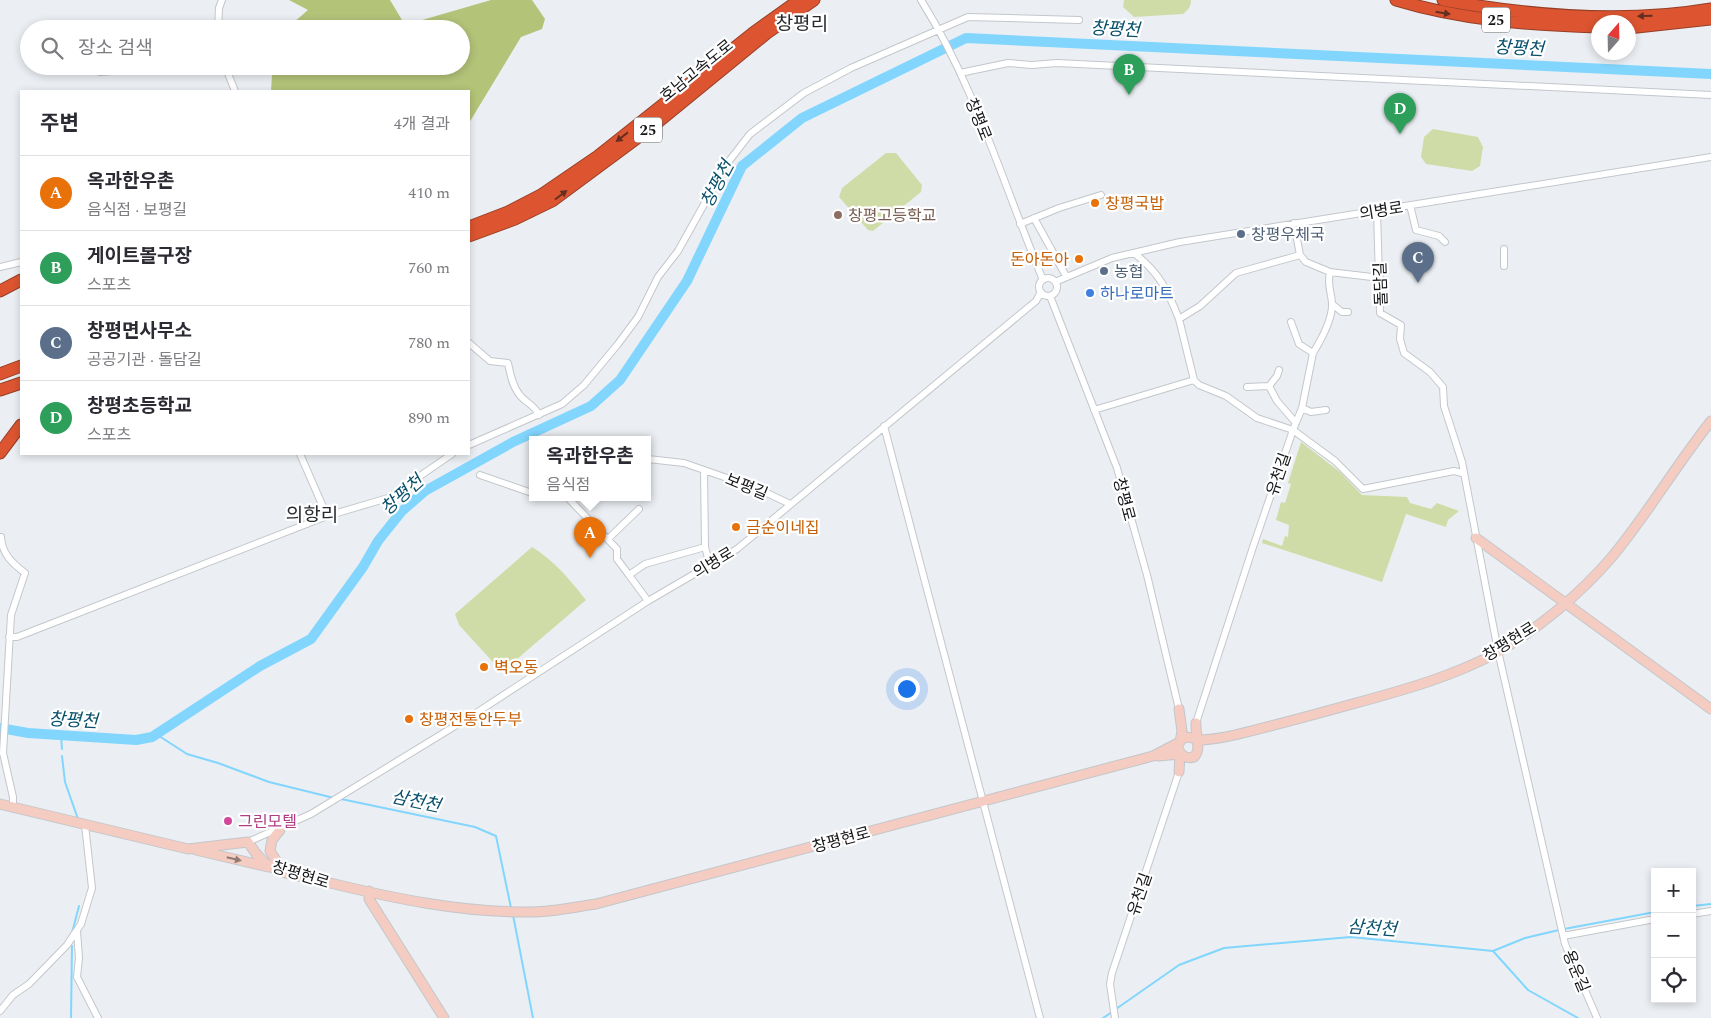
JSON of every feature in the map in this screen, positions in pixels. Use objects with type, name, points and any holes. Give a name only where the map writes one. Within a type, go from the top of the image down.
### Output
[{"type":"highway","name":"호남고속도로","points":[[470,227],[542,196],[598,156],[752,33],[799,0]]},
{"type":"highway","name":"호남고속도로","points":[[470,236],[514,219],[552,201],[652,127],[767,33],[814,0]]},
{"type":"highway","name":"25","points":[[1396,0],[1438,12],[1537,25],[1591,27]]},
{"type":"highway","name":"25","points":[[1443,0],[1484,8],[1583,16],[1664,15],[1711,9]]},
{"type":"highway","points":[[1636,27],[1711,19]]},
{"type":"highway","points":[[0,282],[20,273]]},
{"type":"highway","points":[[0,291],[20,281]]},
{"type":"highway","points":[[0,390],[20,367]]},
{"type":"highway","points":[[0,453],[20,426]]},
{"type":"main road","name":"창평현로","points":[[1221,738],[1392,693],[1457,671],[1498,651],[1565,602],[1611,558],[1711,421]]},
{"type":"main road","points":[[1476,538],[1711,709]]},
{"type":"main road","points":[[1179,709],[1199,750]]},
{"type":"main road","points":[[1179,709],[1182,731],[1178,748],[1180,754],[1179,772]]},
{"type":"main road","points":[[1153,756],[1174,739],[1177,731],[1179,709]]},
{"type":"main road","points":[[1193,739],[1196,723]]},
{"type":"main road","points":[[1196,723],[1204,734],[1221,738]]},
{"type":"main road","points":[[1153,756],[1180,742],[1193,739],[1221,738]]},
{"type":"main road","points":[[1179,772],[1199,750],[1221,738]]},
{"type":"main road","points":[[1153,756],[1180,754],[1191,758]]},
{"type":"main road","points":[[1153,756],[1173,760],[1179,772]]},
{"type":"main road","name":"창평현로","points":[[248,842],[256,856],[269,866],[322,881],[447,907],[528,912],[596,904],[1153,756]]},
{"type":"main road","points":[[0,804],[279,870]]},
{"type":"main road","points":[[280,830],[272,840],[270,851],[274,859],[279,865],[308,873],[322,881]]},
{"type":"main road","points":[[188,849],[248,842]]},
{"type":"main road","points":[[369,891],[369,899],[444,1018]]},
{"type":"street","points":[[219,20],[222,0]]},
{"type":"street","name":"창평로","points":[[921,0],[939,29],[959,72],[1043,280]]},
{"type":"street","points":[[470,445],[562,404],[576,391],[618,344],[638,317],[658,277],[678,251],[726,165],[750,134],[804,93],[851,68],[959,19],[980,16],[1079,20]]},
{"type":"street","points":[[959,72],[1008,63],[1032,65],[1057,63],[1711,95]]},
{"type":"street","points":[[229,75],[235,90]]},
{"type":"street","name":"의병로","points":[[1055,282],[1112,258],[1180,242],[1711,157]]},
{"type":"street","points":[[1020,224],[1101,195]]},
{"type":"street","points":[[1410,205],[1416,230],[1439,236],[1445,242]]},
{"type":"street","name":"돌담길","points":[[1377,211],[1380,313],[1401,325],[1400,339],[1404,353],[1430,372],[1444,387],[1444,406],[1458,448],[1462,473]]},
{"type":"street","points":[[1034,218],[1066,276]]},
{"type":"street","points":[[1294,223],[1300,255],[1306,262],[1330,272],[1380,278]]},
{"type":"street","points":[[1504,249],[1504,266]]},
{"type":"street","points":[[1094,410],[1194,380],[1180,319],[1167,288],[1149,265],[1134,253]]},
{"type":"street","points":[[1180,319],[1200,306],[1236,273],[1300,255]]},
{"type":"street","points":[[0,267],[20,262]]},
{"type":"street","points":[[1330,272],[1328,285],[1332,304],[1319,344],[1313,353],[1302,408],[1293,430],[1334,461],[1363,489],[1454,472],[1462,473]]},
{"type":"street","points":[[1049,278],[1055,282],[1056,289],[1050,296],[1040,292],[1039,286],[1043,280],[1049,278]]},
{"type":"street","name":"의병로","points":[[280,830],[311,814],[472,715],[648,601],[741,546],[1036,301],[1040,292]]},
{"type":"street","name":"창평로","points":[[1050,296],[1117,468],[1179,709]]},
{"type":"street","points":[[1332,304],[1342,312],[1348,312]]},
{"type":"street","points":[[1291,322],[1299,344],[1313,353]]},
{"type":"street","points":[[470,344],[490,361],[508,362],[519,395],[534,405],[539,415]]},
{"type":"street","points":[[1247,387],[1269,386],[1277,376],[1278,370]]},
{"type":"street","name":"유천길","points":[[1194,380],[1199,385],[1226,396],[1257,418],[1293,430],[1252,547],[1196,723]]},
{"type":"street","points":[[1269,386],[1277,402],[1296,423]]},
{"type":"street","points":[[1302,408],[1311,412],[1326,410]]},
{"type":"street","points":[[884,426],[1040,1018]]},
{"type":"street","points":[[300,455],[328,516]]},
{"type":"street","points":[[9,638],[17,637],[328,516],[388,498],[451,455]]},
{"type":"street","name":"보평길","points":[[651,459],[684,463],[742,481],[790,504]]},
{"type":"street","name":"보평길","points":[[704,470],[705,547],[710,565]]},
{"type":"street","name":"용운길","points":[[1462,473],[1498,651],[1563,936],[1597,1018]]},
{"type":"street","points":[[480,475],[529,492]]},
{"type":"street","points":[[571,501],[617,549],[617,559],[648,601]]},
{"type":"street","points":[[608,539],[639,509]]},
{"type":"street","points":[[1,537],[2,549],[12,562],[25,573],[11,615],[5,705],[3,749],[13,797],[13,808]]},
{"type":"street","points":[[629,575],[645,564],[705,547]]},
{"type":"street","name":"유천길","points":[[1115,1018],[1110,984],[1112,973],[1179,772]]},
{"type":"street","points":[[0,1011],[13,995],[29,984],[67,946],[77,931],[92,888],[85,825]]},
{"type":"street","points":[[248,842],[280,830]]},
{"type":"street","points":[[1696,913],[1711,911]]},
{"type":"street","points":[[1563,936],[1651,919]]},
{"type":"street","points":[[77,931],[79,958],[77,977],[98,1018]]},
{"type":"green space","points":[[289,0],[390,0],[402,20],[296,20],[308,10]]},
{"type":"green space","points":[[491,0],[532,0],[545,19],[542,29],[521,37],[470,121],[470,90],[271,90],[272,75],[470,75],[470,20],[422,20]]},
{"type":"green space","points":[[1124,0],[1191,0],[1189,8],[1183,14],[1134,17],[1123,7]]},
{"type":"green space","points":[[1433,129],[1478,137],[1483,147],[1480,166],[1472,171],[1426,164],[1421,157],[1424,137]]},
{"type":"green space","points":[[886,153],[896,153],[922,185],[921,192],[873,231],[868,230],[839,197],[842,188]]},
{"type":"green space","points":[[1301,442],[1340,472],[1362,495],[1407,497],[1410,503],[1431,509],[1437,503],[1459,511],[1448,520],[1446,527],[1406,514],[1382,582],[1262,543],[1263,539],[1282,546],[1285,536],[1288,537],[1289,525],[1276,520],[1281,502],[1285,503],[1291,484],[1288,483]]},
{"type":"green space","points":[[532,547],[555,565],[586,600],[502,672],[459,625],[455,614]]},
{"type":"waterway","name":"창평천","points":[[0,728],[28,733],[136,740],[152,737],[260,666],[311,639],[363,567],[378,541],[402,511],[425,491],[513,442],[591,406],[620,380],[687,281],[742,166],[802,118],[966,38],[1711,74]]},
{"type":"waterway","name":"삼천천","points":[[156,734],[187,754],[218,763],[269,782],[334,798]]},
{"type":"waterway","points":[[61,735],[62,749]]},
{"type":"waterway","points":[[62,756],[65,782],[78,819]]},
{"type":"waterway","name":"삼천천","points":[[341,799],[475,827],[496,836],[511,908]]},
{"type":"waterway","name":"삼천천","points":[[1696,906],[1711,904]]},
{"type":"waterway","points":[[72,933],[79,906]]},
{"type":"waterway","name":"삼천천","points":[[1564,929],[1651,913]]},
{"type":"waterway","name":"삼천천","points":[[513,915],[533,1018]]},
{"type":"waterway","name":"삼천천","points":[[1116,1009],[1179,965],[1224,948],[1351,937],[1493,951],[1525,938],[1559,930]]},
{"type":"waterway","points":[[71,1018],[72,946]]},
{"type":"waterway","points":[[1493,951],[1528,990],[1578,1018]]},
{"type":"waterway","name":"삼천천","points":[[1103,1018],[1112,1012]]},
{"type":"place","name":"게이트볼구장","points":[[1129,95]]},
{"type":"place","name":"창평초등학교","points":[[1400,134]]},
{"type":"place","name":"창평국밥","points":[[1095,203]]},
{"type":"place","name":"창평고등학교","points":[[838,215]]},
{"type":"place","name":"창평우체국","points":[[1241,234]]},
{"type":"place","name":"돈아돈아","points":[[1079,259]]},
{"type":"place","name":"농협","points":[[1104,271]]},
{"type":"place","name":"창평면사무소","points":[[1418,283]]},
{"type":"place","name":"하나로마트","points":[[1090,293]]},
{"type":"place","name":"금순이네집","points":[[736,527]]},
{"type":"place","name":"옥과한우촌","points":[[590,558]]},
{"type":"place","name":"벽오동","points":[[484,667]]},
{"type":"place","name":"창평전통안두부","points":[[409,719]]},
{"type":"place","name":"그린모텔","points":[[228,821]]},
{"type":"district","name":"창평리","points":[[802,23]]},
{"type":"district","name":"의항리","points":[[312,514]]}]
